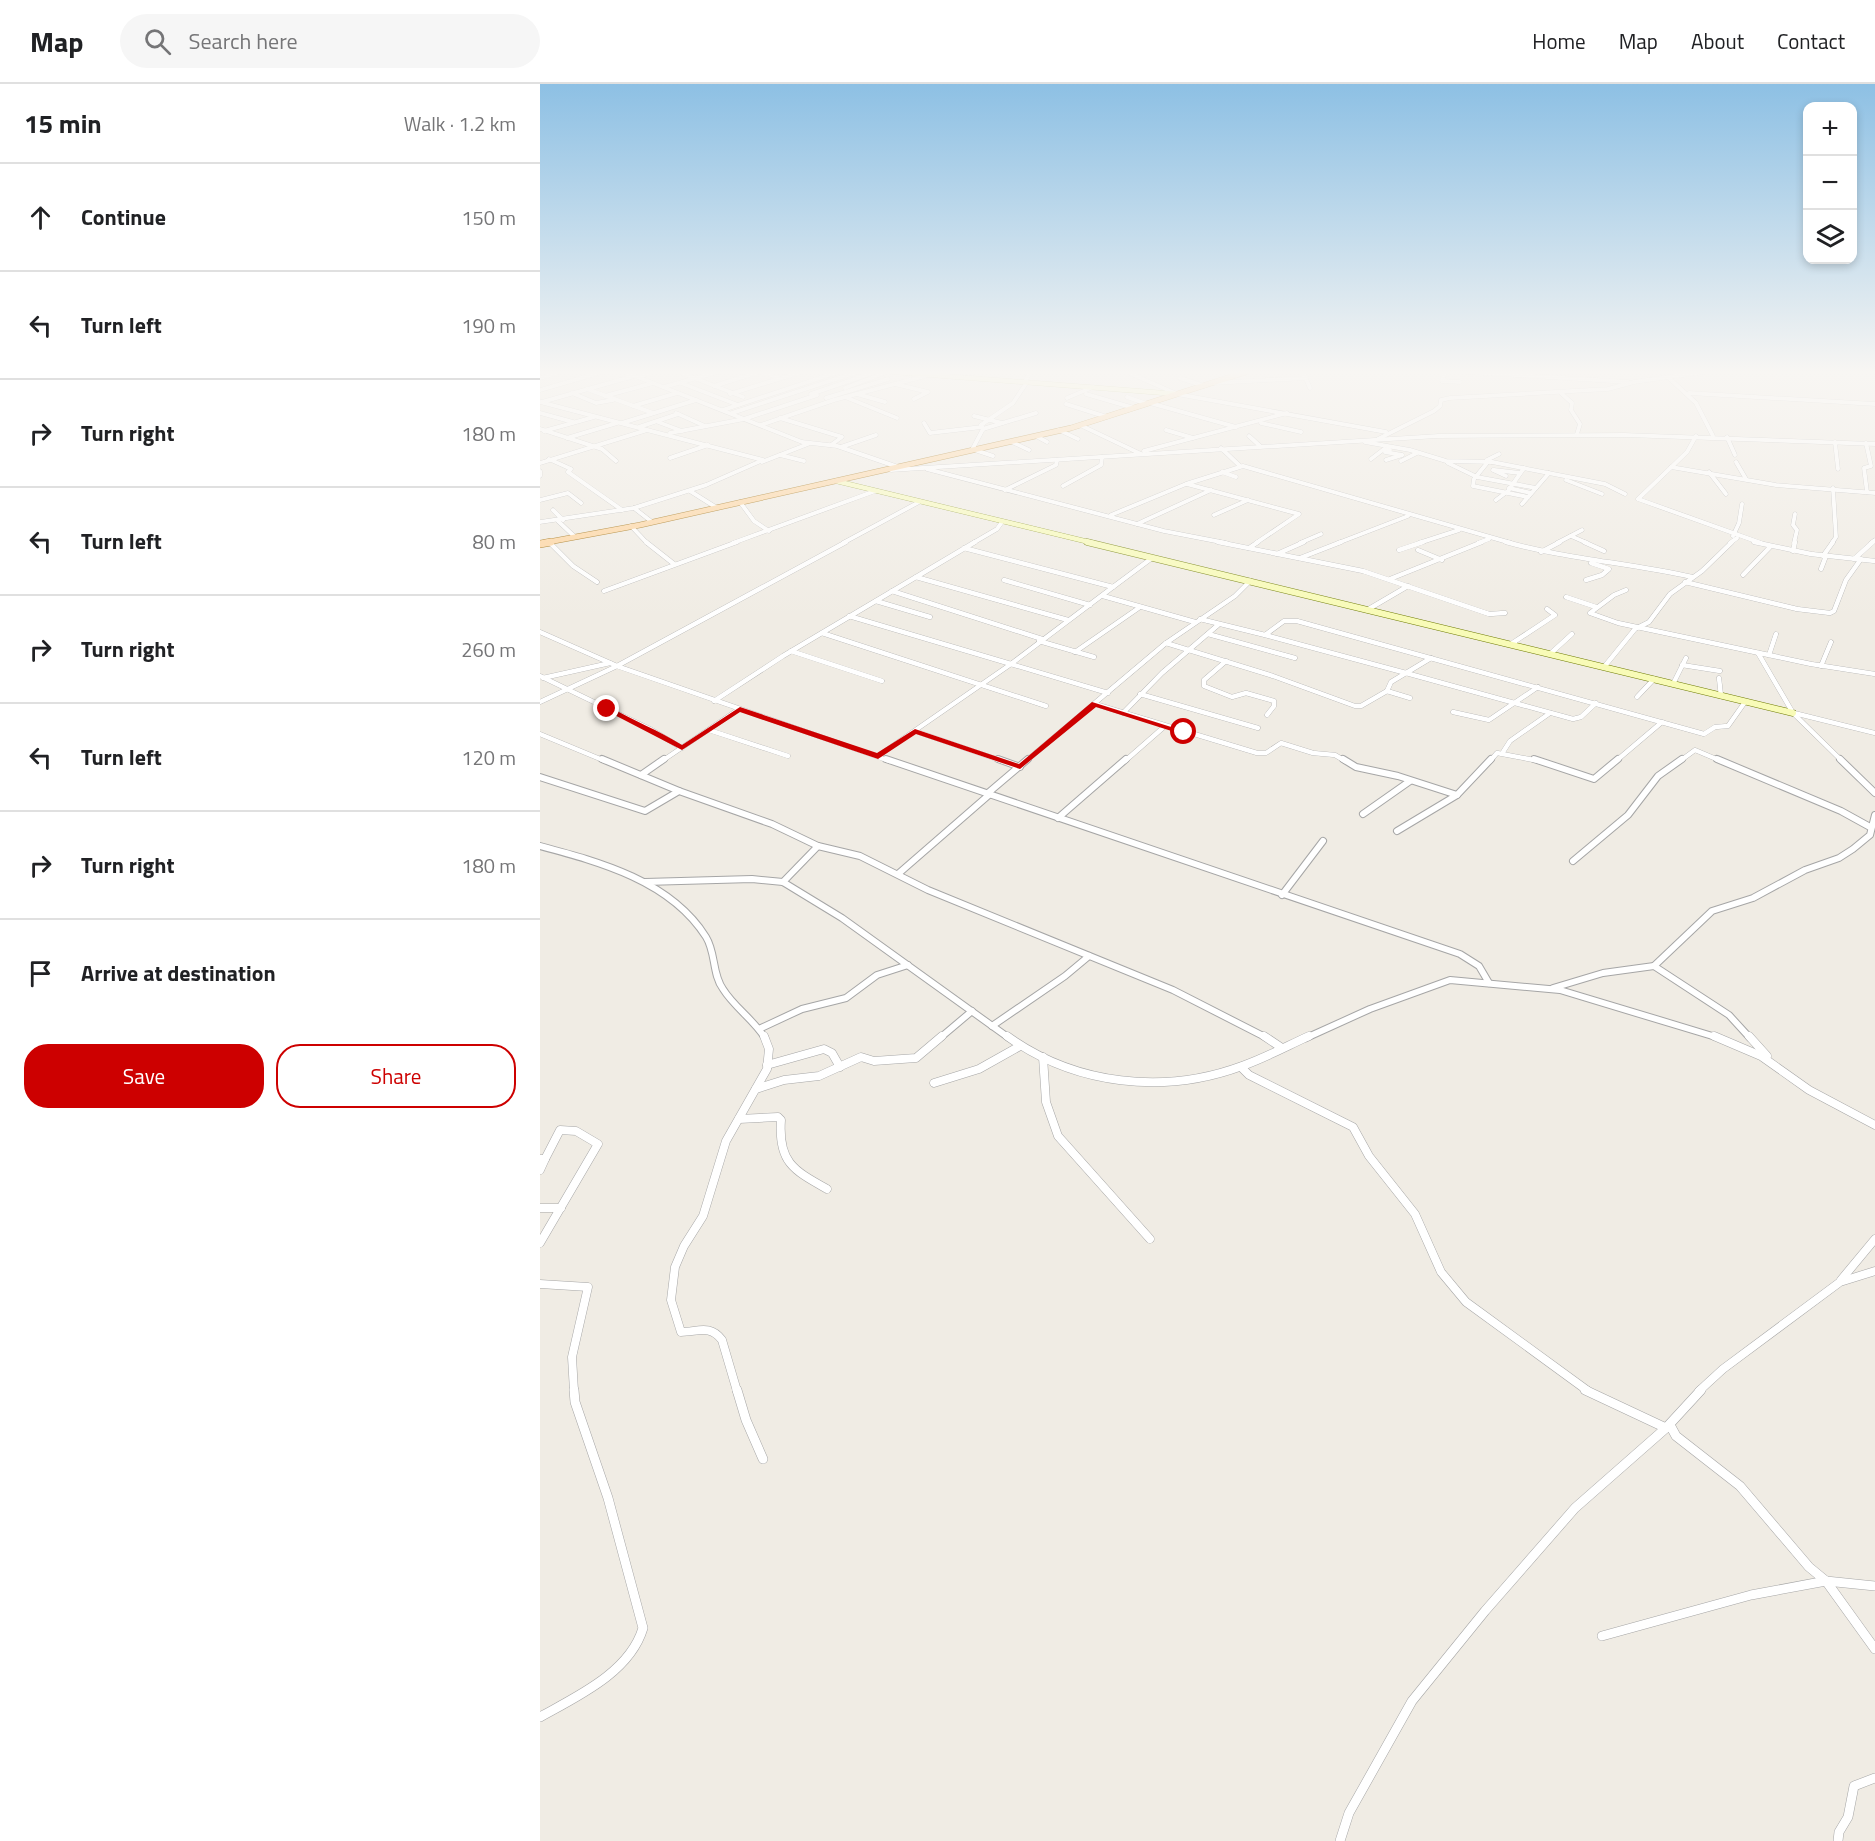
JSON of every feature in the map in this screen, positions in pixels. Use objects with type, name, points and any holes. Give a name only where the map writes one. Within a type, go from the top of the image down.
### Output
[{"type":"main road","points":[[540,544],[652,522],[956,454]]},
{"type":"street","points":[[540,463],[566,454]]},
{"type":"street","points":[[608,454],[616,461]]},
{"type":"street","points":[[669,458],[681,454]]},
{"type":"street","points":[[750,454],[762,462]]},
{"type":"street","points":[[858,454],[898,467]]},
{"type":"street","points":[[987,454],[993,456]]},
{"type":"street","points":[[888,470],[1131,454]]},
{"type":"street","points":[[1227,454],[1240,466]]},
{"type":"street","points":[[1377,454],[1371,458],[1379,461],[1389,460],[1403,454],[1411,456]]},
{"type":"street","points":[[1389,460],[1385,459],[1391,454]]},
{"type":"street","points":[[1401,461],[1416,454]]},
{"type":"street","points":[[1421,454],[1446,461],[1477,477],[1536,488]]},
{"type":"street","points":[[1469,472],[1498,454]]},
{"type":"street","points":[[1685,454],[1638,499],[1735,537],[1770,547],[1875,561]]},
{"type":"street","points":[[1836,454],[1838,469]]},
{"type":"street","points":[[1867,492],[1864,468],[1871,466],[1868,454]]},
{"type":"street","points":[[540,522],[561,521],[634,508],[690,491],[780,455],[804,461]]},
{"type":"street","points":[[1063,486],[1100,467],[1102,457]]},
{"type":"street","points":[[549,459],[571,468],[568,472],[622,510]]},
{"type":"street","points":[[1005,490],[1056,465],[1057,460]]},
{"type":"street","points":[[1446,461],[1487,462],[1524,468],[1605,484],[1624,494]]},
{"type":"street","points":[[1487,462],[1485,468],[1473,481],[1474,487],[1528,497]]},
{"type":"street","points":[[1736,462],[1746,479]]},
{"type":"street","points":[[1111,515],[1186,484],[1240,466],[1260,469],[1409,516],[1541,552],[1639,566],[1692,577]]},
{"type":"street","points":[[1674,466],[1782,486],[1833,488],[1875,493]]},
{"type":"street","points":[[1485,468],[1520,473]]},
{"type":"street","points":[[1496,500],[1506,493],[1524,468]]},
{"type":"street","points":[[926,469],[1111,515],[1137,524],[1363,571],[1493,615],[1505,613]]},
{"type":"street","points":[[1494,470],[1506,476]]},
{"type":"street","points":[[540,471],[540,476]]},
{"type":"street","points":[[1222,471],[1236,477]]},
{"type":"street","points":[[1503,481],[1509,471]]},
{"type":"street","points":[[1709,472],[1726,494]]},
{"type":"street","points":[[1522,504],[1548,474]]},
{"type":"street","points":[[1548,474],[1602,494]]},
{"type":"street","points":[[836,482],[1875,733]]},
{"type":"street","points":[[1186,484],[1299,514],[1249,548]]},
{"type":"street","points":[[1509,488],[1531,493]]},
{"type":"street","points":[[1821,569],[1825,556],[1836,537],[1833,488]]},
{"type":"street","points":[[1137,524],[1212,490]]},
{"type":"street","points":[[690,491],[717,507]]},
{"type":"street","points":[[604,591],[875,491]]},
{"type":"street","points":[[540,500],[567,492],[575,494],[581,502]]},
{"type":"street","points":[[1214,515],[1248,500]]},
{"type":"street","points":[[740,502],[754,522],[769,531]]},
{"type":"street","points":[[540,702],[617,666],[919,502]]},
{"type":"street","points":[[1604,667],[1640,627],[1649,622],[1664,600],[1735,537],[1742,504]]},
{"type":"street","points":[[634,508],[652,522]]},
{"type":"street","points":[[553,510],[575,537]]},
{"type":"street","points":[[1792,551],[1797,530],[1793,525],[1795,514]]},
{"type":"street","points":[[1299,559],[1409,516]]},
{"type":"street","points":[[714,701],[791,651],[997,529],[1002,522]]},
{"type":"street","points":[[631,526],[652,549],[674,564]]},
{"type":"street","points":[[1399,550],[1459,530]]},
{"type":"street","points":[[1541,552],[1582,530]]},
{"type":"street","points":[[1277,554],[1321,534]]},
{"type":"street","points":[[1571,537],[1604,551]]},
{"type":"street","points":[[1389,580],[1443,560],[1489,539]]},
{"type":"street","points":[[1854,558],[1875,540]]},
{"type":"street","points":[[549,542],[573,566],[597,582]]},
{"type":"street","points":[[1743,575],[1770,547]]},
{"type":"street","points":[[964,548],[1113,587]]},
{"type":"street","points":[[1418,550],[1443,560]]},
{"type":"street","points":[[878,756],[1011,664],[1152,558]]},
{"type":"street","points":[[1585,559],[1608,569],[1602,575],[1586,580]]},
{"type":"street","points":[[1685,582],[1797,609],[1830,613],[1834,611],[1846,580],[1861,559]]},
{"type":"street","points":[[916,577],[1068,620]]},
{"type":"street","points":[[1004,580],[1090,605]]},
{"type":"street","points":[[898,874],[1166,643],[1235,596],[1250,581]]},
{"type":"street","points":[[1367,610],[1408,586]]},
{"type":"street","points":[[1626,590],[1596,607],[1592,615],[1618,623],[1821,666],[1875,673]]},
{"type":"street","points":[[892,591],[1095,657]]},
{"type":"street","points":[[1103,596],[1140,607],[1265,635],[1573,719],[1581,717],[1596,703]]},
{"type":"street","points":[[1566,597],[1596,607]]},
{"type":"street","points":[[876,601],[930,617]]},
{"type":"street","points":[[1075,652],[1140,607]]},
{"type":"street","points":[[1511,644],[1555,615],[1547,609]]},
{"type":"street","points":[[849,616],[1108,693]]},
{"type":"street","points":[[1265,635],[1284,621],[1291,620],[1707,734],[1715,727],[1728,726],[1745,702]]},
{"type":"street","points":[[1123,713],[1140,694],[1218,625]]},
{"type":"street","points":[[540,632],[617,666],[714,701],[1460,954],[1479,966],[1489,983]]},
{"type":"street","points":[[822,633],[1046,706]]},
{"type":"street","points":[[1208,634],[1295,658]]},
{"type":"street","points":[[1550,654],[1572,634]]},
{"type":"street","points":[[1769,655],[1776,634]]},
{"type":"street","points":[[1821,666],[1831,642]]},
{"type":"street","points":[[1166,643],[1359,706],[1387,691],[1391,682],[1431,658]]},
{"type":"street","points":[[791,651],[882,681]]},
{"type":"street","points":[[1758,653],[1761,662],[1793,713],[1875,793]]},
{"type":"street","points":[[1672,684],[1686,658]]},
{"type":"street","points":[[1226,661],[1204,680],[1204,686],[1232,697],[1246,693],[1274,701],[1267,715]]},
{"type":"street","points":[[541,678],[571,670],[597,668],[610,663]]},
{"type":"street","points":[[1682,665],[1720,674],[1721,696]]},
{"type":"street","points":[[541,678],[650,729],[682,748]]},
{"type":"street","points":[[1636,697],[1654,679]]},
{"type":"street","points":[[1453,712],[1489,720],[1538,687]]},
{"type":"street","points":[[1387,691],[1410,699]]},
{"type":"street","points":[[1140,694],[1258,728]]},
{"type":"street","points":[[1095,704],[1257,753],[1266,753],[1281,743],[1313,753],[1335,755],[1356,767],[1456,795]]},
{"type":"street","points":[[641,775],[740,709]]},
{"type":"street","points":[[1503,752],[1510,741],[1550,712]]},
{"type":"street","points":[[1397,831],[1456,795],[1497,753],[1503,752],[1594,779],[1662,722]]},
{"type":"street","points":[[1058,818],[1165,726]]},
{"type":"street","points":[[709,730],[788,756]]},
{"type":"street","points":[[915,731],[1020,767]]},
{"type":"street","points":[[540,734],[678,791],[772,824],[818,846],[860,856],[928,890],[1209,1007],[1282,1048]]},
{"type":"street","points":[[1573,861],[1628,815],[1658,776],[1695,750],[1841,810],[1870,827]]},
{"type":"street","points":[[540,777],[645,811],[678,791]]},
{"type":"street","points":[[1363,814],[1410,781]]},
{"type":"street","points":[[1654,966],[1712,911],[1752,898],[1805,870],[1839,858],[1865,841],[1870,835],[1870,827],[1875,815]]},
{"type":"street","points":[[1282,895],[1323,841]]},
{"type":"street","points":[[540,846],[645,882],[693,918],[707,940],[720,987],[765,1035],[769,1061],[756,1089],[726,1141],[704,1213],[672,1271],[671,1304],[681,1332],[711,1328],[717,1330],[746,1420],[763,1459]]},
{"type":"street","points":[[783,882],[818,846]]},
{"type":"street","points":[[645,882],[752,879],[783,882],[842,918],[1020,1046],[1078,1072],[1108,1080],[1145,1084],[1179,1081],[1241,1067],[1370,1009],[1450,980],[1550,989],[1732,1042],[1761,1056],[1809,1090],[1875,1125]]},
{"type":"street","points":[[992,1026],[1065,976],[1089,956]]},
{"type":"street","points":[[759,1029],[802,1009],[846,998],[877,975],[908,965]]},
{"type":"street","points":[[1550,989],[1581,977],[1617,968],[1654,966],[1679,980],[1729,1015],[1787,1074]]},
{"type":"street","points":[[756,1089],[801,1076],[811,1078],[861,1057],[874,1061],[916,1059],[972,1011]]},
{"type":"street","points":[[934,1083],[979,1069],[1020,1046]]},
{"type":"street","points":[[767,1065],[824,1049],[832,1053],[840,1067]]},
{"type":"street","points":[[1042,1057],[1040,1077],[1056,1131],[1062,1141],[1100,1181],[1123,1213],[1150,1239]]},
{"type":"street","points":[[1241,1067],[1249,1075],[1353,1127],[1369,1156],[1388,1177],[1415,1214],[1441,1272],[1466,1302],[1583,1389],[1668,1426],[1676,1436],[1740,1486],[1809,1568],[1826,1581],[1875,1649]]},
{"type":"street","points":[[739,1119],[778,1117],[781,1120],[779,1145],[782,1157],[794,1170],[827,1189]]},
{"type":"street","points":[[540,1170],[543,1159],[560,1130],[576,1131],[598,1144],[540,1243]]},
{"type":"street","points":[[540,1208],[561,1208]]},
{"type":"street","points":[[1340,1841],[1349,1813],[1412,1701],[1485,1611],[1575,1508],[1668,1426],[1688,1402],[1723,1369],[1806,1310],[1840,1282],[1875,1239]]},
{"type":"street","points":[[1840,1282],[1875,1271]]},
{"type":"street","points":[[540,1284],[588,1287],[572,1357],[575,1402],[608,1498],[643,1628],[637,1646],[614,1668],[564,1704],[540,1718]]},
{"type":"street","points":[[1602,1636],[1751,1595],[1826,1581],[1875,1586]]},
{"type":"street","points":[[1838,1841],[1839,1832],[1849,1819],[1854,1786],[1875,1778]]},
{"type":"route","points":[[607,709],[624,719],[650,729],[682,748],[740,709],[878,756],[915,731],[1020,767],[1095,704],[1184,732]]}]
